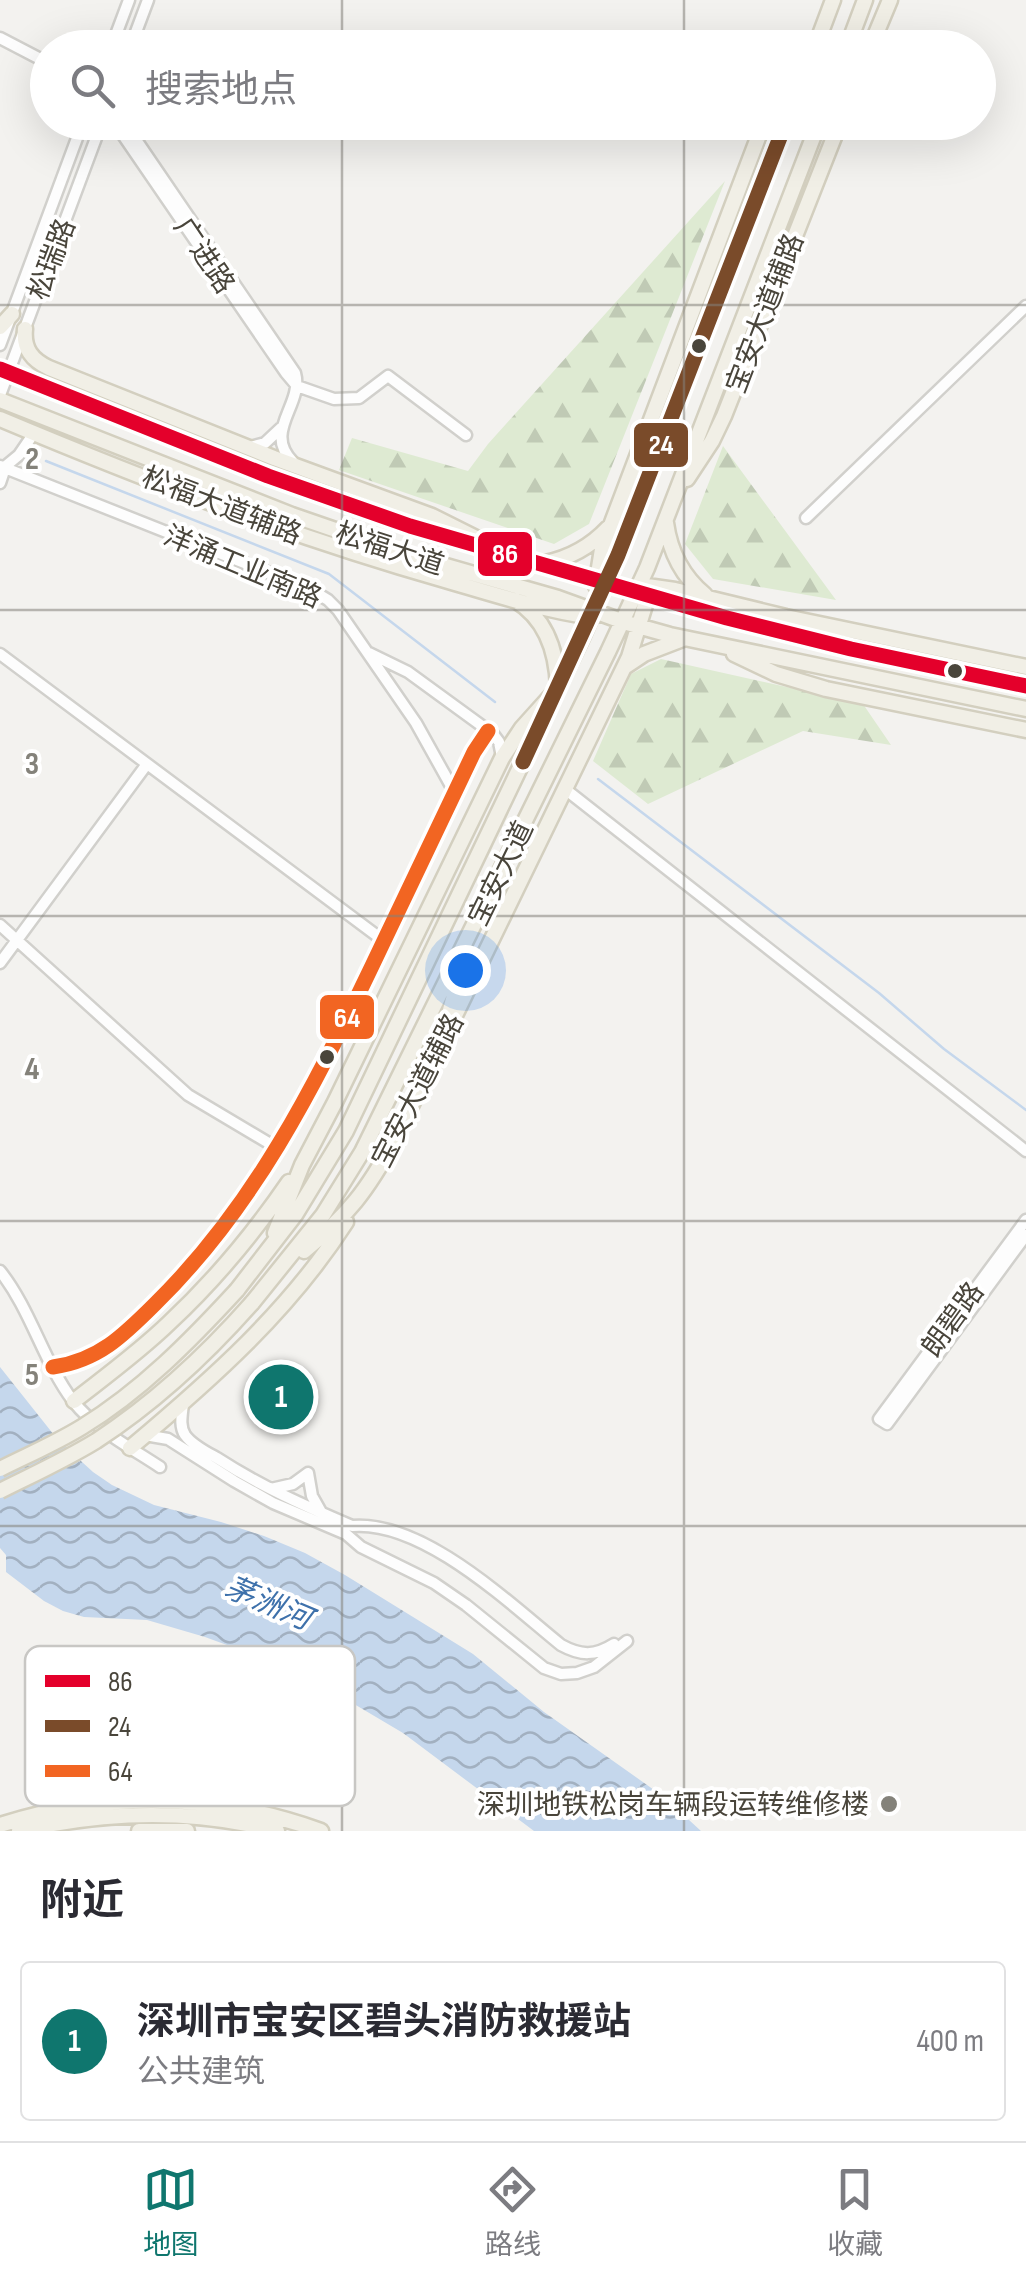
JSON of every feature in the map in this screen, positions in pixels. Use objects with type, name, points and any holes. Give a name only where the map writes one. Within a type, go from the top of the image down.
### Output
[{"type":"main road","points":[[821,30],[833,0]]},
{"type":"main road","points":[[855,30],[866,0]]},
{"type":"main road","points":[[878,30],[890,0]]},
{"type":"main road","points":[[602,581],[602,549],[757,140]]},
{"type":"main road","points":[[593,614],[602,581],[683,389],[779,140]]},
{"type":"main road","name":"宝安大道","points":[[0,1491],[112,1430],[190,1365],[270,1282],[323,1215],[353,1168],[623,622],[644,590],[666,519],[812,140]]},
{"type":"main road","points":[[791,244],[814,140]]},
{"type":"main road","name":"宝安大道辅路","points":[[675,496],[724,416],[833,140]]},
{"type":"main road","points":[[0,327],[12,314]]},
{"type":"main road","points":[[25,329],[28,350],[44,366],[432,516],[497,551]]},
{"type":"main road","name":"松福大道","points":[[4,371],[410,526],[644,590],[726,618],[1026,686]]},
{"type":"main road","points":[[642,443],[683,389]]},
{"type":"main road","name":"松福大道","points":[[0,398],[258,504],[593,614]]},
{"type":"main road","points":[[83,403],[150,408]]},
{"type":"main road","name":"松福大道辅路","points":[[0,419],[282,529],[515,600],[563,613],[593,614],[623,622]]},
{"type":"main road","points":[[541,563],[566,558],[586,546],[614,519]]},
{"type":"main road","points":[[666,519],[671,545],[683,571],[710,598]]},
{"type":"main road","points":[[368,542],[416,572]]},
{"type":"main road","points":[[644,590],[710,598],[1026,667]]},
{"type":"main road","name":"宝安大道辅路","points":[[270,1282],[364,1194],[394,1140],[622,670],[640,627],[644,590]]},
{"type":"main road","points":[[263,1258],[308,1152],[502,758],[518,733],[558,688],[556,665],[545,630],[515,600]]},
{"type":"main road","name":"宝安大道","points":[[0,1469],[69,1434],[122,1399],[180,1350],[237,1290],[306,1198],[346,1132],[593,614]]},
{"type":"main road","points":[[786,617],[852,648]]},
{"type":"main road","points":[[623,622],[1026,709]]},
{"type":"main road","points":[[622,670],[644,654],[686,638]]},
{"type":"main road","points":[[716,645],[776,674],[826,689],[1026,730]]},
{"type":"main road","points":[[531,809],[580,756]]},
{"type":"main road","points":[[379,1012],[448,918]]},
{"type":"main road","points":[[439,1049],[474,927]]},
{"type":"main road","points":[[74,1402],[155,1336],[210,1282],[266,1214],[308,1152]]},
{"type":"main road","points":[[130,1448],[242,1350],[293,1294],[364,1194]]},
{"type":"main road","points":[[0,1825],[75,1806]]},
{"type":"main road","points":[[219,1806],[321,1831]]},
{"type":"main road","points":[[19,1831],[77,1819],[178,1814],[277,1831]]},
{"type":"main road","points":[[138,1831],[186,1831]]},
{"type":"street","points":[[118,30],[129,0]]},
{"type":"street","points":[[137,30],[148,0]]},
{"type":"street","points":[[0,38],[30,54]]},
{"type":"street","name":"松瑞路","points":[[0,345],[76,140]]},
{"type":"street","name":"松瑞路","points":[[0,398],[4,371],[25,329],[95,140]]},
{"type":"street","name":"广进路","points":[[126,140],[298,386]]},
{"type":"street","name":"广进路","points":[[136,140],[292,367],[298,386]]},
{"type":"street","points":[[806,518],[1026,306]]},
{"type":"street","points":[[248,447],[265,443],[282,427],[298,386],[334,399],[359,398],[388,376],[466,435]]},
{"type":"street","points":[[282,427],[284,452],[301,468]]},
{"type":"street","points":[[0,483],[2,468],[19,456],[34,434]]},
{"type":"street","name":"洋涌工业南路","points":[[2,468],[316,592],[338,610],[368,653],[416,723],[455,793]]},
{"type":"street","points":[[368,653],[408,672],[490,733],[501,747],[502,758]]},
{"type":"street","points":[[0,654],[384,941]]},
{"type":"street","points":[[490,733],[518,733]]},
{"type":"street","points":[[53,1367],[80,1362],[96,1354],[162,1297],[216,1238],[317,1080],[474,752],[490,733]]},
{"type":"street","points":[[0,962],[147,764]]},
{"type":"street","points":[[565,788],[1026,1151]]},
{"type":"street","points":[[0,925],[188,1096],[277,1148]]},
{"type":"street","name":"朗碧路","points":[[1026,1220],[883,1422],[1026,1235]]},
{"type":"street","points":[[0,1271],[17,1294],[74,1402],[95,1424],[160,1467]]},
{"type":"street","points":[[145,1435],[168,1439],[260,1496],[346,1534],[362,1547],[434,1583],[544,1668],[561,1674],[594,1667],[625,1639],[588,1655],[561,1646],[460,1565],[418,1542],[384,1529],[352,1526],[270,1490],[195,1445],[184,1434],[183,1404]]},
{"type":"street","points":[[270,1490],[293,1484],[308,1472],[312,1496],[322,1512]]},
{"type":"green space","points":[[725,181],[589,524],[554,544],[339,470],[352,438],[468,471]]},
{"type":"green space","points":[[723,446],[836,600],[713,579],[685,544]]},
{"type":"green space","points":[[661,659],[863,704],[891,745],[803,731],[648,804],[593,761],[631,674]]},
{"type":"water","name":"茅洲河","points":[[0,1367],[58,1440],[112,1485],[154,1505],[264,1536],[345,1575],[473,1654],[544,1712],[664,1797],[701,1831],[534,1831],[403,1733],[355,1705],[355,1646],[230,1646],[147,1620],[84,1617],[44,1601],[6,1572],[6,1555],[0,1548]]},
{"type":"waterway","points":[[46,461],[329,574],[495,702]]},
{"type":"waterway","points":[[598,779],[1026,1110]]},
{"type":"transit line","name":"24","points":[[523,762],[618,555],[779,140]]},
{"type":"transit line","name":"86","points":[[0,369],[268,476],[410,526],[727,618],[1026,686]]},
{"type":"transit line","name":"64","points":[[53,1367],[97,1353],[132,1326],[190,1267],[252,1187],[327,1057],[474,752],[488,731]]},
{"type":"place","name":"深圳市宝安区碧头消防救援站","points":[[281,1397]]},
{"type":"place","name":"深圳地铁松岗车辆段运转维修楼","points":[[889,1804]]}]
